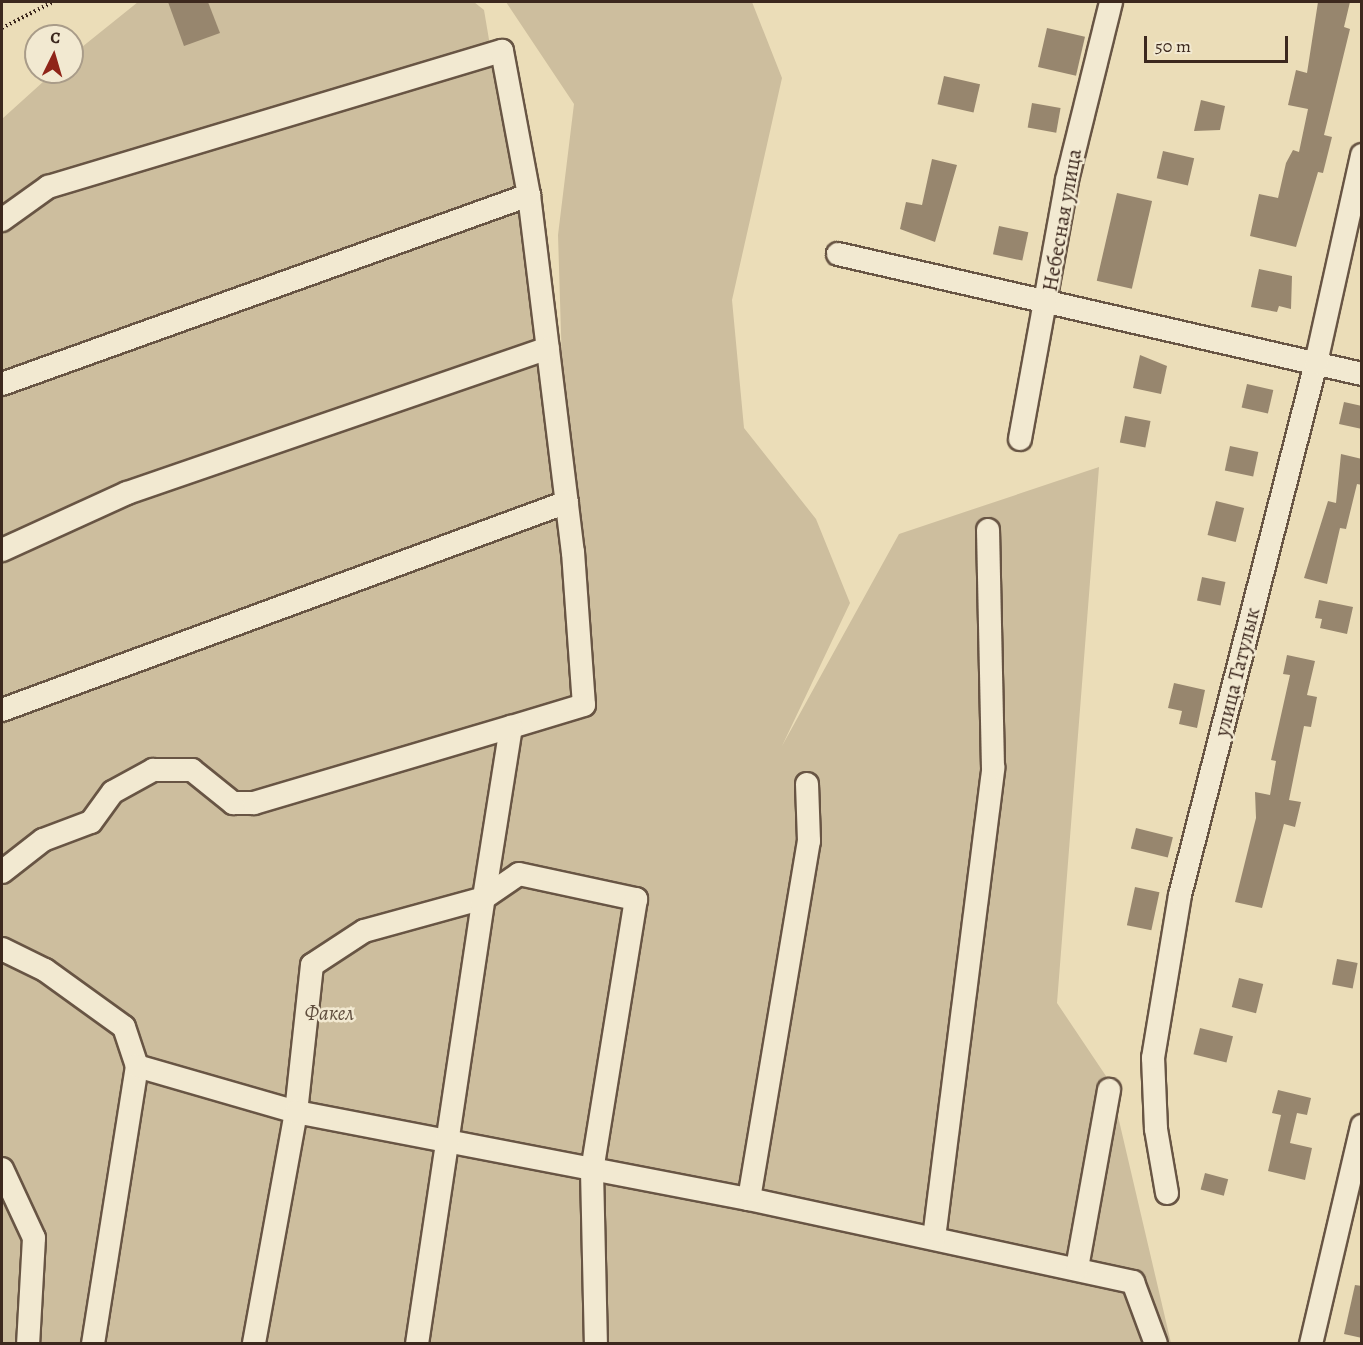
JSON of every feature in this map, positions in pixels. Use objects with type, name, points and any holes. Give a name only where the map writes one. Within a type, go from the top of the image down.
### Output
[{"type":"street","name":"Небесная улица","points":[[1020,439],[1048,301],[1067,180],[1111,2]]},
{"type":"street","points":[[2,220],[48,187],[502,51],[529,195],[567,502],[584,705],[254,803],[233,803],[192,770],[153,770],[113,792],[91,822],[43,840],[2,872]]},
{"type":"street","name":"улица Татулык","points":[[1167,1193],[1156,1129],[1153,1058],[1180,895],[1316,363],[1362,155]]},
{"type":"street","points":[[2,384],[529,195]]},
{"type":"street","points":[[838,254],[1362,374]]},
{"type":"street","points":[[2,550],[127,493],[548,348]]},
{"type":"street","points":[[2,710],[567,502]]},
{"type":"street","points":[[934,1238],[993,768],[988,530]]},
{"type":"street","points":[[417,1344],[451,1144],[484,898],[511,727]]},
{"type":"street","points":[[750,1199],[809,841],[807,784]]},
{"type":"street","points":[[254,1344],[296,1112],[312,965],[364,931],[484,898],[519,874],[636,899],[592,1171],[596,1344]]},
{"type":"street","points":[[2,950],[45,970],[124,1027],[137,1066],[93,1344]]},
{"type":"street","points":[[137,1066],[296,1112],[451,1144],[750,1199],[1077,1268],[1133,1282],[1156,1344]]},
{"type":"street","points":[[1077,1268],[1109,1090]]},
{"type":"street","points":[[1311,1344],[1362,1126]]},
{"type":"street","points":[[2,1169],[34,1239],[28,1344]]},
{"type":"path","points":[[2,28],[53,2]]},
{"type":"green space","name":"Факел","points":[[138,2],[474,2],[484,10],[566,496],[558,235],[574,104],[506,2],[752,2],[782,78],[732,300],[744,428],[816,519],[850,603],[782,746],[899,534],[1099,467],[1057,1003],[1110,1082],[1171,1343],[2,1343],[2,119],[41,84],[84,84],[84,45]]},
{"type":"building","points":[[168,2],[208,2],[220,33],[184,46]]},
{"type":"building","points":[[1318,2],[1350,2],[1344,27],[1350,29],[1324,135],[1332,137],[1323,173],[1318,172],[1296,247],[1250,236],[1259,194],[1278,198],[1286,163],[1293,150],[1299,152],[1308,109],[1288,105],[1296,70],[1307,73]]},
{"type":"building","points":[[1047,28],[1085,37],[1076,76],[1038,67]]},
{"type":"building","points":[[944,76],[980,84],[974,113],[937,104]]},
{"type":"building","points":[[1201,100],[1225,106],[1220,130],[1194,131]]},
{"type":"building","points":[[1032,103],[1061,108],[1056,133],[1028,128]]},
{"type":"building","points":[[1163,151],[1194,158],[1188,185],[1157,178]]},
{"type":"building","points":[[932,159],[957,165],[935,242],[900,229],[906,202],[922,205]]},
{"type":"building","points":[[1117,193],[1152,201],[1132,289],[1097,281]]},
{"type":"building","points":[[999,226],[1028,232],[1022,261],[993,254]]},
{"type":"building","points":[[1259,269],[1292,276],[1291,309],[1279,306],[1277,312],[1251,307]]},
{"type":"building","points":[[1140,355],[1167,366],[1161,394],[1133,388]]},
{"type":"building","points":[[1247,384],[1273,390],[1268,413],[1242,407]]},
{"type":"building","points":[[1344,402],[1362,406],[1362,429],[1339,424]]},
{"type":"building","points":[[1125,416],[1151,421],[1145,447],[1120,443]]},
{"type":"building","points":[[1230,446],[1258,452],[1253,476],[1225,470]]},
{"type":"building","points":[[1341,454],[1362,459],[1362,485],[1357,484],[1346,529],[1340,528],[1327,584],[1304,578],[1328,501],[1336,503]]},
{"type":"building","points":[[1216,501],[1244,508],[1236,542],[1208,535]]},
{"type":"building","points":[[1202,577],[1225,582],[1220,605],[1197,600]]},
{"type":"building","points":[[1319,600],[1353,607],[1347,634],[1320,628],[1322,619],[1315,618]]},
{"type":"building","points":[[1287,655],[1315,661],[1307,695],[1317,697],[1311,727],[1304,726],[1289,800],[1301,802],[1295,827],[1284,824],[1262,908],[1235,902],[1256,818],[1255,792],[1270,795],[1276,761],[1271,760],[1290,675],[1283,674]]},
{"type":"building","points":[[1174,683],[1205,690],[1197,728],[1179,724],[1182,711],[1168,708]]},
{"type":"building","points":[[1136,828],[1173,837],[1168,858],[1131,848]]},
{"type":"building","points":[[1135,887],[1159,892],[1151,930],[1127,925]]},
{"type":"building","points":[[1337,959],[1358,963],[1353,989],[1332,985]]},
{"type":"building","points":[[1239,978],[1263,984],[1256,1013],[1232,1007]]},
{"type":"building","points":[[1200,1028],[1233,1036],[1226,1062],[1193,1054]]},
{"type":"building","points":[[1278,1090],[1311,1098],[1307,1115],[1297,1113],[1290,1143],[1312,1148],[1305,1180],[1268,1171],[1281,1115],[1272,1113]]},
{"type":"building","points":[[1205,1173],[1228,1179],[1224,1196],[1201,1189]]},
{"type":"building","points":[[1355,1285],[1362,1286],[1362,1338],[1344,1334]]}]
